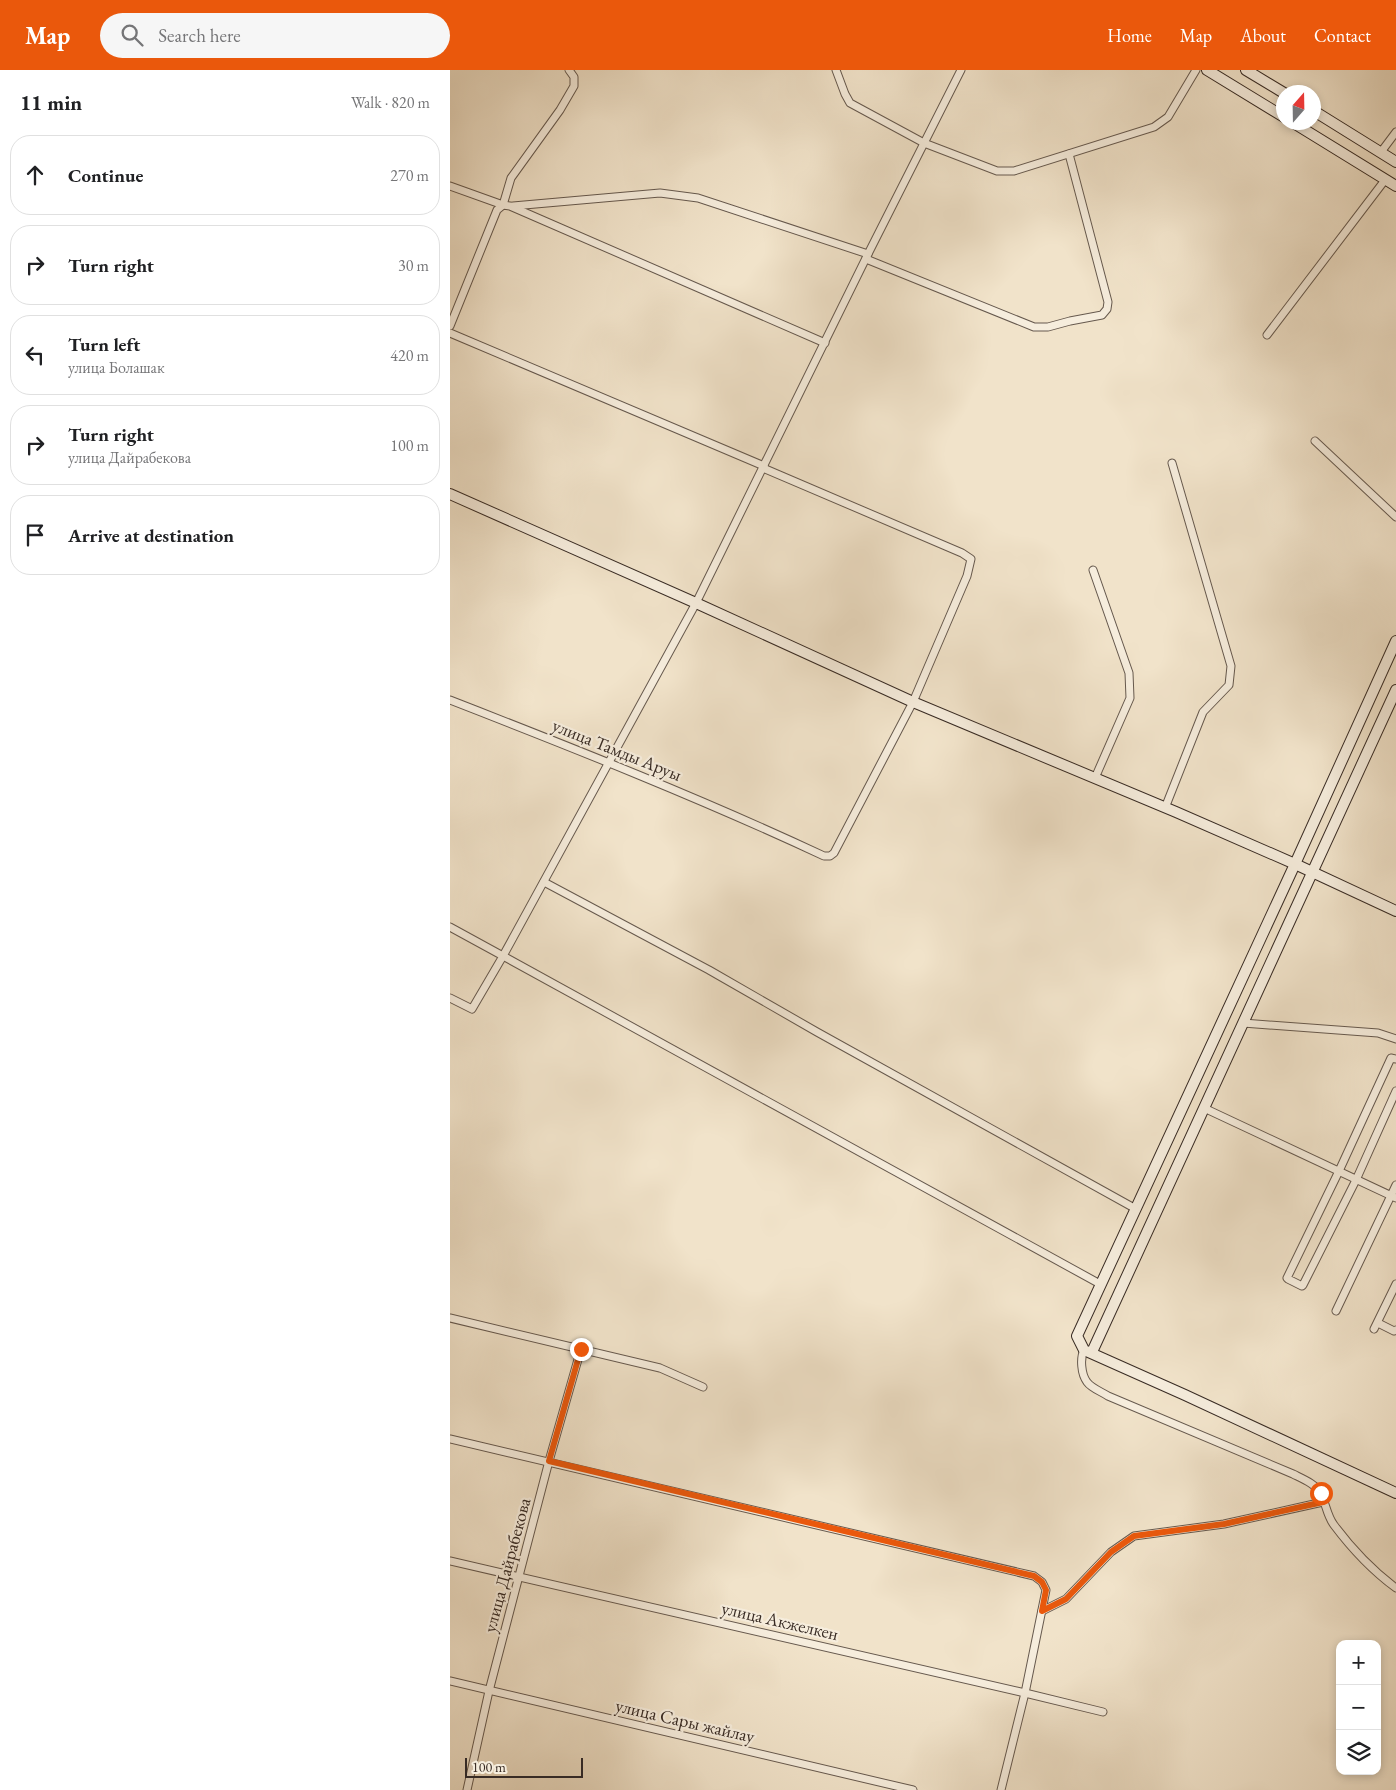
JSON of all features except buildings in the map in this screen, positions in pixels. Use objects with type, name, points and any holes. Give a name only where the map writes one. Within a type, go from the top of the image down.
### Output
[{"type":"street","points":[[507,206],[511,178],[560,110],[574,86],[574,77],[569,70]]},
{"type":"street","points":[[836,70],[844,94],[850,103],[924,143],[997,171],[1005,172],[1014,171],[1154,127],[1168,117],[1196,70]]},
{"type":"street","points":[[450,998],[472,1010],[544,882],[696,603],[961,70]]},
{"type":"street","points":[[1207,70],[1276,112]]},
{"type":"street","points":[[1246,70],[1258,73],[1276,87]]},
{"type":"street","points":[[1321,115],[1396,162]]},
{"type":"street","points":[[1305,130],[1396,186]]},
{"type":"street","points":[[1381,152],[1396,132]]},
{"type":"street","points":[[450,326],[497,210],[507,206],[660,193],[698,198],[867,257],[1034,327],[1048,327],[1102,314],[1107,308],[1108,302],[1069,154]]},
{"type":"street","points":[[1267,335],[1385,180]]},
{"type":"street","points":[[450,186],[507,206],[825,343]]},
{"type":"street","points":[[450,333],[764,467]]},
{"type":"street","points":[[1315,441],[1396,517]]},
{"type":"street","points":[[1165,808],[1203,712],[1229,684],[1231,675],[1231,666],[1172,462]]},
{"type":"street","name":"улица Тамды Аруы","points":[[450,700],[609,762],[771,831],[824,856],[830,856],[834,853],[913,702],[967,576],[971,560],[962,553],[764,467]]},
{"type":"street","points":[[450,494],[913,702],[1278,856],[1396,911]]},
{"type":"street","points":[[1093,570],[1129,673],[1131,684],[1130,698],[1095,778]]},
{"type":"street","points":[[1396,641],[1288,880],[1077,1336],[1088,1351],[1396,1493]]},
{"type":"street","points":[[1396,690],[1204,1108],[1088,1351],[1081,1355],[1082,1368],[1087,1383],[1101,1392],[1144,1412],[1293,1474],[1314,1485],[1321,1493],[1333,1523],[1355,1550],[1382,1578],[1396,1588]]},
{"type":"street","points":[[1278,856],[1290,856],[1303,847]]},
{"type":"street","points":[[1278,856],[1287,870],[1288,880]]},
{"type":"street","points":[[544,882],[709,970],[1136,1209]]},
{"type":"street","points":[[450,927],[1100,1284]]},
{"type":"street","points":[[1243,1023],[1378,1034],[1396,1039]]},
{"type":"street","points":[[1396,1059],[1391,1058],[1287,1278],[1288,1280],[1303,1285],[1356,1180],[1396,1091]]},
{"type":"street","points":[[1204,1108],[1393,1197]]},
{"type":"street","points":[[1336,1311],[1393,1197],[1396,1185]]},
{"type":"street","points":[[1396,1284],[1376,1326],[1396,1330]]},
{"type":"street","points":[[450,1318],[660,1368],[703,1387]]},
{"type":"street","name":"улица Дайрабекова","points":[[468,1790],[489,1691],[549,1461],[581,1349]]},
{"type":"street","points":[[450,1439],[1034,1576],[1042,1582],[1046,1590],[1025,1693],[1001,1790]]},
{"type":"street","points":[[1042,1611],[1066,1599],[1111,1552],[1134,1536],[1224,1524],[1323,1502]]},
{"type":"street","name":"улица Акжелкен","points":[[450,1561],[1103,1712]]},
{"type":"street","name":"улица Сары жайлау","points":[[450,1682],[912,1790]]},
{"type":"route","points":[[581,1349],[549,1461],[1034,1576],[1042,1582],[1046,1590],[1042,1611],[1066,1599],[1111,1552],[1134,1536],[1224,1524],[1323,1502],[1321,1493]]}]
